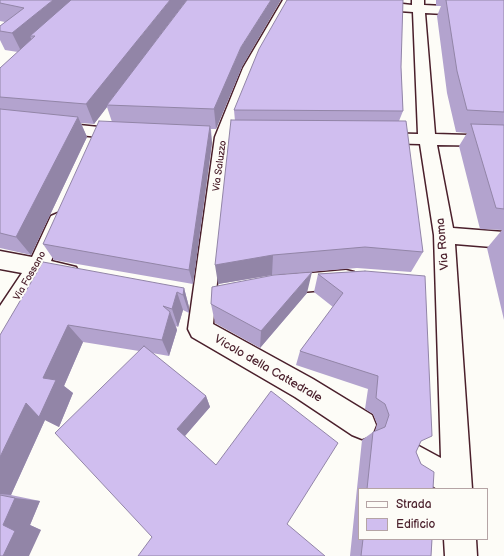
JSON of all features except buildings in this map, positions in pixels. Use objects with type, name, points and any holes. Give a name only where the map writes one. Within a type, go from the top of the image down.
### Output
[{"type":"street","name":"Via Saluzzo","points":[[205,296],[223,137],[250,68],[289,0]]},
{"type":"street","points":[[392,7],[418,5],[504,13]]},
{"type":"street","name":"Via Roma","points":[[418,5],[427,138],[444,235],[436,285],[457,487]]},
{"type":"street","points":[[95,139],[112,114]]},
{"type":"street","points":[[0,122],[95,139],[138,134]]},
{"type":"street","points":[[362,138],[427,138],[504,142]]},
{"type":"street","name":"Via Fossano","points":[[0,326],[38,267],[66,203]]},
{"type":"street","points":[[444,235],[504,240]]},
{"type":"street","points":[[0,260],[85,276]]},
{"type":"street","points":[[257,288],[296,283],[365,279]]},
{"type":"street","name":"Vicolo della Cattedrale","points":[[205,296],[200,329],[304,388],[362,425]]},
{"type":"street","points":[[417,459],[457,487]]},
{"type":"street","points":[[460,540],[461,556]]}]
